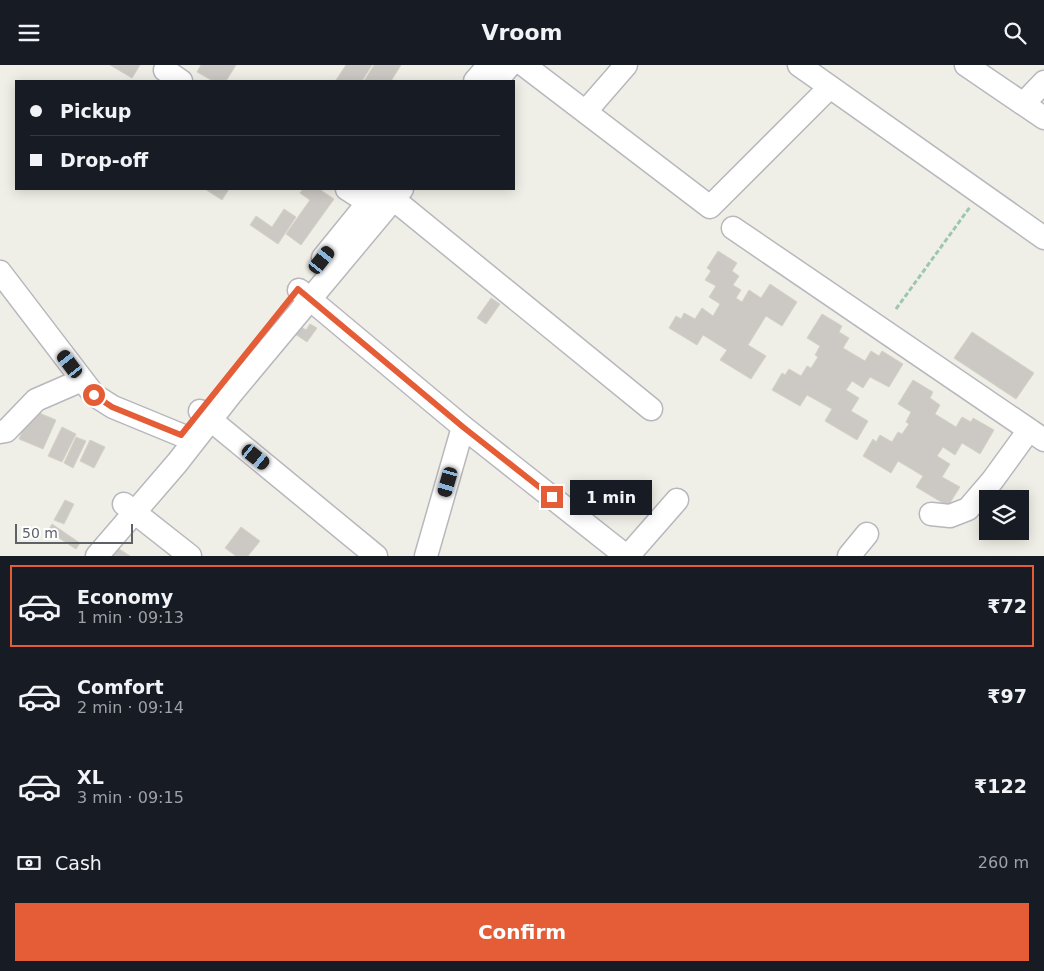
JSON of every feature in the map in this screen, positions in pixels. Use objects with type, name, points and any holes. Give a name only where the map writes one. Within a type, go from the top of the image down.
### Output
[{"type":"street","points":[[476,80],[489,65]]},
{"type":"street","points":[[497,80],[510,65]]},
{"type":"street","points":[[524,65],[710,207],[829,88]]},
{"type":"street","points":[[586,111],[626,65]]},
{"type":"street","points":[[799,65],[979,194],[1044,238]]},
{"type":"street","points":[[966,65],[1044,118]]},
{"type":"street","points":[[1024,103],[1044,82]]},
{"type":"street","points":[[352,190],[384,197],[651,409]]},
{"type":"street","points":[[80,556],[177,463],[205,416],[384,197]]},
{"type":"street","points":[[732,228],[1037,435],[992,481],[968,509],[950,515],[931,514]]},
{"type":"street","points":[[0,272],[94,395],[112,407],[181,435]]},
{"type":"street","points":[[304,294],[463,427],[627,556],[677,500]]},
{"type":"street","points":[[0,432],[6,431],[36,400],[82,380]]},
{"type":"street","points":[[97,556],[181,435],[205,416]]},
{"type":"street","points":[[205,416],[376,556]]},
{"type":"street","points":[[426,556],[463,427]]},
{"type":"street","points":[[129,509],[190,556]]},
{"type":"street","points":[[849,556],[867,534]]},
{"type":"path","points":[[896,309],[979,194]]},
{"type":"building","points":[[110,65],[140,65],[132,78]]},
{"type":"building","points":[[201,65],[236,65],[227,80],[211,80],[197,72]]},
{"type":"building","points":[[346,65],[372,65],[363,80],[336,80]]},
{"type":"building","points":[[374,65],[401,65],[392,80],[365,80]]},
{"type":"building","points":[[207,190],[228,190],[222,200]]},
{"type":"building","points":[[302,190],[320,190],[334,199],[301,245],[286,234],[310,200],[300,193]]},
{"type":"building","points":[[284,209],[296,217],[278,244],[250,225],[256,216],[272,227]]},
{"type":"building","points":[[718,251],[737,263],[732,271],[739,276],[733,285],[741,290],[736,298],[742,302],[749,290],[761,298],[770,284],[797,302],[782,326],[766,316],[748,345],[766,356],[751,379],[720,360],[727,350],[703,335],[697,345],[669,328],[676,316],[681,319],[684,313],[695,319],[702,308],[713,316],[720,304],[709,297],[716,286],[705,280],[711,271],[707,268]]},
{"type":"building","points":[[491,298],[500,304],[486,324],[477,318]]},
{"type":"building","points":[[822,314],[842,326],[839,332],[849,338],[843,348],[865,361],[871,351],[879,356],[882,351],[903,364],[889,387],[870,377],[863,388],[852,381],[846,390],[859,398],[851,411],[868,421],[857,440],[825,421],[832,409],[807,395],[800,406],[772,390],[782,373],[785,375],[789,369],[801,376],[807,366],[811,368],[818,357],[815,355],[820,346],[807,338]]},
{"type":"building","points":[[310,324],[317,328],[307,342],[295,334],[300,326],[306,330]]},
{"type":"building","points":[[972,332],[1034,373],[1016,399],[954,358]]},
{"type":"building","points":[[913,380],[933,392],[930,398],[940,405],[935,414],[956,427],[962,417],[971,422],[973,418],[994,430],[980,454],[962,443],[955,455],[943,447],[937,456],[950,464],[942,477],[960,487],[948,506],[916,487],[923,476],[898,461],[891,473],[863,456],[873,439],[876,442],[880,435],[892,442],[898,432],[902,434],[909,424],[906,422],[911,412],[898,404]]},
{"type":"building","points":[[32,410],[56,420],[43,449],[19,439]]},
{"type":"building","points":[[62,427],[76,434],[62,462],[48,456]]},
{"type":"building","points":[[76,437],[86,441],[73,468],[64,463]]},
{"type":"building","points":[[90,440],[105,447],[94,468],[80,461]]},
{"type":"building","points":[[65,500],[74,504],[64,524],[54,520]]},
{"type":"building","points":[[52,524],[80,543],[76,549],[48,531]]},
{"type":"building","points":[[241,527],[260,541],[248,556],[236,556],[225,548]]},
{"type":"building","points":[[116,547],[130,556],[110,556]]},
{"type":"route","points":[[94,395],[112,407],[181,435],[281,313],[298,289],[463,427],[552,497]]}]
